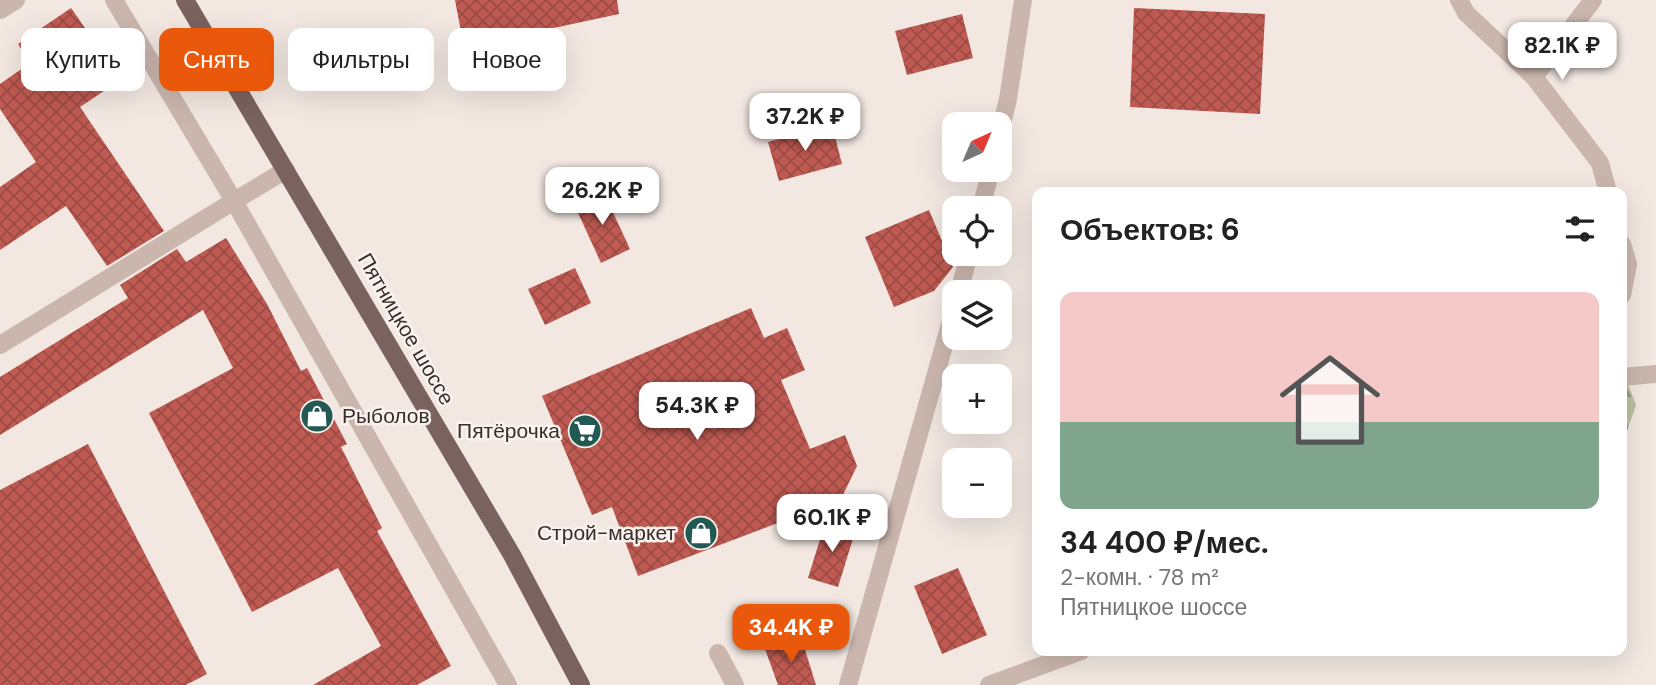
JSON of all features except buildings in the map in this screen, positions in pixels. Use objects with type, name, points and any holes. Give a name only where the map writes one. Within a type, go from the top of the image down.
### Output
[{"type":"main road","name":"Пятницкое шоссе","points":[[185,0],[512,555],[581,685]]},
{"type":"street","points":[[0,9],[16,0]]},
{"type":"street","points":[[114,0],[234,201],[508,685]]},
{"type":"street","points":[[1005,112],[1023,0]]},
{"type":"street","points":[[1459,0],[1466,13],[1534,77],[1600,163],[1607,187]]},
{"type":"street","points":[[1534,77],[1593,0]]},
{"type":"street","points":[[0,345],[286,170]]},
{"type":"street","points":[[848,685],[943,350]]},
{"type":"street","points":[[1627,377],[1656,374]]},
{"type":"street","points":[[718,653],[735,685]]},
{"type":"street","points":[[989,685],[1067,656]]},
{"type":"green space","points":[[1627,381],[1636,405],[1627,431]]},
{"type":"place","name":"Рыболов","points":[[317,416]]},
{"type":"place","name":"Пятёрочка","points":[[585,431]]},
{"type":"place","name":"Строй-маркет","points":[[701,533]]}]
